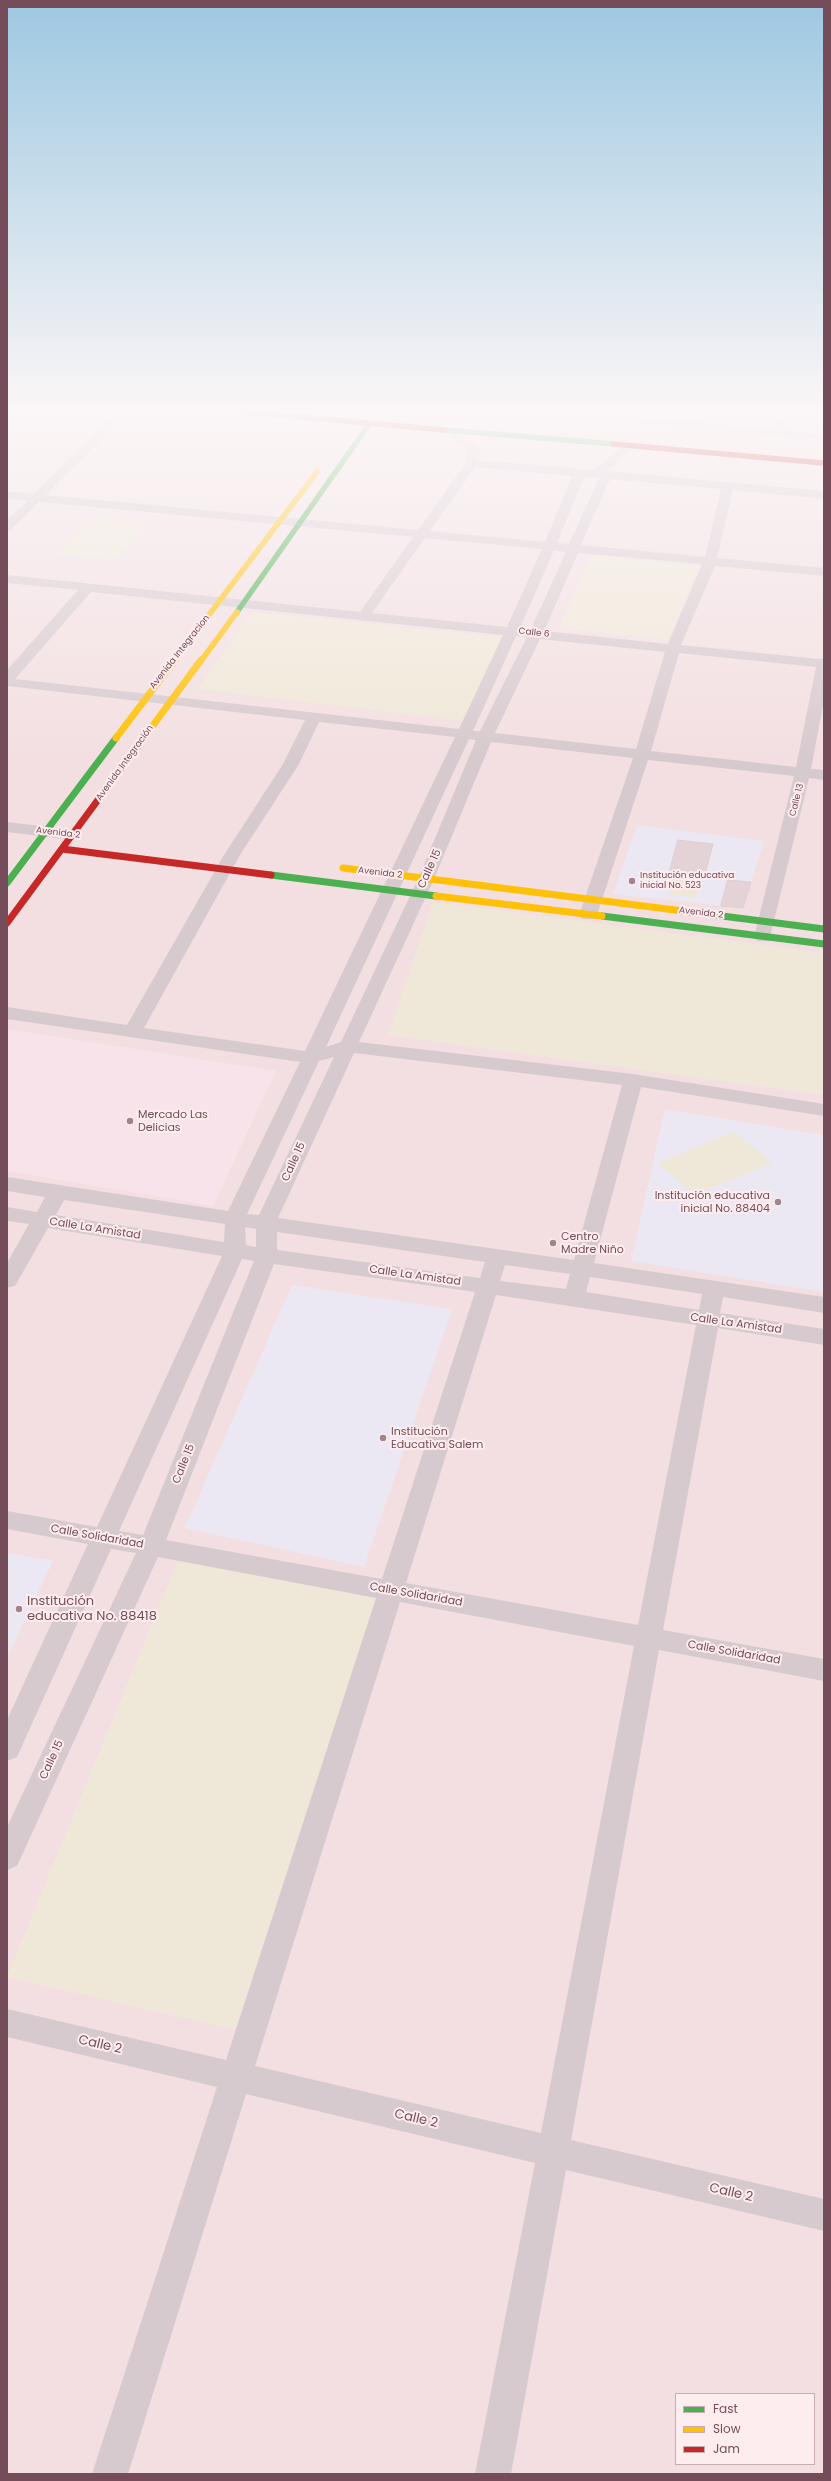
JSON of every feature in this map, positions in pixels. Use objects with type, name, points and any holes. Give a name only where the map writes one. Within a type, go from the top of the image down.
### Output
[{"type":"main road","name":"Avenida Integracion","points":[[7,883],[144,698],[275,528]]},
{"type":"main road","name":"Avenida Integración","points":[[7,923],[62,849],[77,835],[170,701],[244,602],[295,528]]},
{"type":"main road","name":"Avenida 2","points":[[62,849],[230,858],[395,883],[594,900],[765,929],[824,944]]},
{"type":"main road","name":"Avenida 2","points":[[331,867],[395,883],[423,886],[588,915],[765,929],[824,929]]},
{"type":"street","points":[[351,528],[824,572]]},
{"type":"street","points":[[364,615],[425,528]]},
{"type":"street","points":[[7,1749],[235,1251],[235,1218],[310,1058],[395,883],[542,567],[549,546],[560,528]]},
{"type":"street","name":"Calle 15","points":[[7,1857],[151,1547],[267,1256],[266,1222],[423,886],[485,736],[536,633],[573,548],[579,528]]},
{"type":"street","points":[[588,915],[642,754],[673,648],[710,562],[718,528]]},
{"type":"street","name":"Calle 6","points":[[7,579],[244,602],[824,663]]},
{"type":"street","points":[[7,679],[88,587]]},
{"type":"street","name":"Calle 13","points":[[765,929],[804,772],[824,663]]},
{"type":"street","points":[[7,682],[824,775]]},
{"type":"street","points":[[132,1032],[230,858],[291,764],[314,717]]},
{"type":"street","name":"Avenida 2","points":[[7,827],[77,835]]},
{"type":"street","points":[[7,1014],[310,1058],[347,1046],[632,1080],[824,1110]]},
{"type":"street","points":[[574,1298],[584,1267],[632,1080]]},
{"type":"street","points":[[7,1214],[15,1185],[497,1257],[584,1267],[824,1305]]},
{"type":"street","points":[[7,1281],[59,1192]]},
{"type":"street","name":"Calle La Amistad","points":[[7,1214],[267,1256],[574,1298],[824,1337]]},
{"type":"street","points":[[110,2474],[497,1257]]},
{"type":"street","points":[[494,2474],[714,1288]]},
{"type":"street","name":"Calle Solidaridad","points":[[7,1520],[824,1670]]},
{"type":"street","name":"Calle 2","points":[[7,2023],[824,2215]]},
{"type":"shaded area","points":[[7,528],[824,528],[824,2474],[7,2474]]},
{"type":"shaded area","points":[[83,528],[143,528],[115,560],[59,554]]},
{"type":"shaded area","points":[[591,555],[699,566],[668,640],[559,628]]},
{"type":"shaded area","points":[[251,612],[504,637],[463,721],[198,689]]},
{"type":"shaded area","points":[[637,825],[764,841],[743,908],[613,894]]},
{"type":"shaded area","points":[[674,872],[702,874],[696,898],[669,894]]},
{"type":"shaded area","points":[[433,902],[824,953],[824,1095],[388,1035]]},
{"type":"shaded area","name":"Mercado Las Delicias","points":[[7,1029],[276,1071],[213,1206],[7,1171]]},
{"type":"shaded area","points":[[665,1109],[824,1135],[824,1292],[631,1261]]},
{"type":"shaded area","points":[[734,1132],[773,1163],[694,1195],[658,1163]]},
{"type":"shaded area","points":[[292,1285],[452,1309],[364,1567],[185,1528]]},
{"type":"shaded area","name":"Institución educativa No. 88418","points":[[7,1553],[53,1561],[7,1657]]},
{"type":"shaded area","points":[[180,1556],[391,1596],[250,2033],[7,1977]]},
{"type":"building","points":[[678,840],[713,844],[705,874],[670,870]]},
{"type":"building","points":[[728,880],[751,882],[743,908],[721,906]]},
{"type":"traffic: fast","points":[[237,612],[296,528]]},
{"type":"traffic: fast","points":[[7,883],[116,738]]},
{"type":"traffic: fast","points":[[271,875],[436,896]]},
{"type":"traffic: fast","points":[[683,911],[824,929]]},
{"type":"traffic: fast","points":[[602,916],[824,944]]},
{"type":"traffic: slow","points":[[116,738],[275,528]]},
{"type":"traffic: slow","points":[[140,743],[237,612]]},
{"type":"traffic: slow","points":[[343,868],[683,911]]},
{"type":"traffic: slow","points":[[436,896],[602,916]]},
{"type":"traffic: jam","points":[[7,923],[140,743]]},
{"type":"traffic: jam","points":[[62,849],[271,875]]},
{"type":"place","name":"Institución educativa inicial No. 523","points":[[632,881]]},
{"type":"place","name":"Mercado Las Delicias","points":[[130,1121]]},
{"type":"place","name":"Institución educativa inicial No. 88404","points":[[778,1202]]},
{"type":"place","name":"Centro Madre Niño","points":[[553,1243]]},
{"type":"place","name":"Institución Educativa Salem","points":[[383,1438]]},
{"type":"place","name":"Institución educativa No. 88418","points":[[19,1609]]}]
